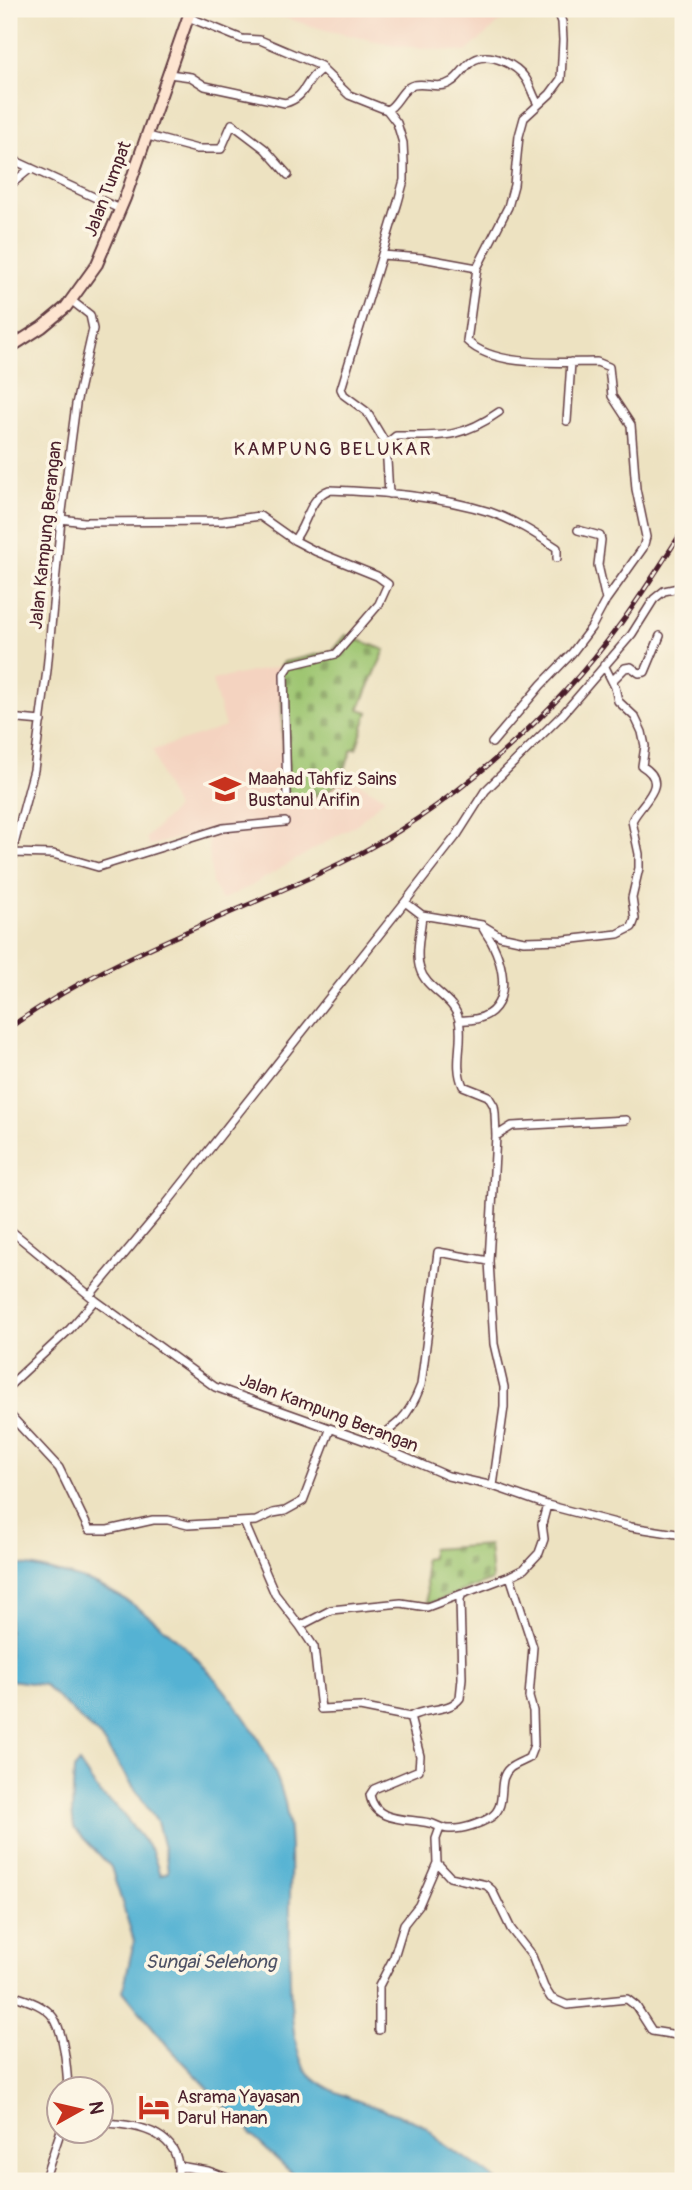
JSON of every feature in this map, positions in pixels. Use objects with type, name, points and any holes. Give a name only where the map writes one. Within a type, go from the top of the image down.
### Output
[{"type":"main road","name":"Jalan Tumpat","points":[[9,348],[42,327],[72,301],[97,264],[148,135],[190,13]]},
{"type":"street","points":[[492,743],[591,628],[606,600],[643,548],[646,537],[636,489],[631,425],[612,396],[609,367],[597,362],[513,360],[472,346],[467,341],[477,268],[508,206],[514,185],[519,136],[524,118],[561,79],[562,22],[557,9]]},
{"type":"street","points":[[190,13],[242,39],[260,40],[321,66]]},
{"type":"street","points":[[387,110],[392,108],[408,88],[416,85],[443,86],[473,61],[489,56],[525,78],[538,104]]},
{"type":"street","points":[[169,74],[191,77],[205,86],[285,103],[295,100],[304,92],[315,73],[322,69],[349,95],[387,110],[397,122],[403,144],[404,180],[341,389],[344,395],[367,412],[386,444],[389,494]]},
{"type":"street","points":[[148,135],[197,149],[221,149],[232,124],[265,149],[288,175]]},
{"type":"street","points":[[9,158],[120,209]]},
{"type":"street","points":[[9,186],[31,168]]},
{"type":"street","points":[[382,255],[422,258],[477,268]]},
{"type":"street","name":"Jalan Kampung Berangan","points":[[9,863],[30,789],[41,721],[61,519],[76,404],[93,329],[90,315],[72,301]]},
{"type":"street","points":[[567,421],[571,362]]},
{"type":"street","points":[[386,444],[396,436],[446,436],[466,432],[499,412]]},
{"type":"street","points":[[294,540],[303,529],[314,501],[323,492],[329,490],[389,494],[445,500],[491,512],[557,548],[557,558]]},
{"type":"street","points":[[61,519],[84,522],[223,521],[260,516],[294,540],[377,576],[388,584],[379,604],[336,654],[290,665],[284,674],[287,795]]},
{"type":"street","points":[[578,530],[600,536],[598,565],[606,600]]},
{"type":"street","points":[[9,1386],[70,1329],[457,835],[485,791],[563,713],[632,634],[654,598],[683,587]]},
{"type":"street","points":[[612,681],[628,667],[639,673],[645,672],[660,636]]},
{"type":"street","points":[[405,902],[422,915],[482,925],[500,936],[531,942],[618,934],[632,927],[635,919],[632,898],[639,868],[639,854],[632,821],[651,797],[654,783],[651,772],[642,766],[645,746],[642,732],[635,717],[618,701],[604,664]]},
{"type":"street","points":[[9,718],[41,721]]},
{"type":"street","points":[[11,853],[53,855],[98,867],[223,828],[285,822]]},
{"type":"street","points":[[422,915],[418,965],[425,980],[446,998],[459,1020],[460,1079],[463,1086],[484,1093],[492,1101],[496,1136],[489,1261],[494,1343],[504,1387],[494,1486]]},
{"type":"street","points":[[459,1020],[474,1021],[491,1013],[497,1008],[502,994],[499,961],[482,925]]},
{"type":"street","points":[[496,1136],[512,1126],[626,1119]]},
{"type":"street","name":"Jalan Kampung Berangan","points":[[9,1229],[93,1298],[215,1387],[374,1444],[448,1476],[494,1486],[547,1505],[631,1527],[683,1535]]},
{"type":"street","points":[[374,1444],[402,1420],[421,1385],[438,1252],[489,1261]]},
{"type":"street","points":[[9,1414],[58,1468],[89,1530],[108,1530],[167,1520],[188,1525],[256,1521],[285,1511],[303,1501],[330,1430]]},
{"type":"street","points":[[300,1626],[331,1610],[401,1603],[427,1607],[510,1577],[524,1569],[539,1553],[544,1539],[542,1524],[547,1505]]},
{"type":"street","points":[[244,1522],[275,1594],[314,1647],[321,1709],[360,1707],[410,1717],[430,1709],[451,1706],[460,1698],[462,1678],[462,1594]]},
{"type":"street","points":[[410,1717],[420,1756],[419,1770],[374,1789],[370,1795],[375,1809],[383,1815],[432,1823],[452,1830],[492,1816],[501,1806],[505,1775],[510,1767],[529,1758],[534,1745],[533,1712],[529,1697],[532,1639],[510,1577]]},
{"type":"street","points":[[379,2031],[377,2001],[381,1979],[394,1957],[404,1924],[419,1905],[437,1864],[436,1839],[440,1828]]},
{"type":"street","points":[[437,1864],[450,1877],[486,1885],[492,1890],[511,1929],[532,1956],[551,1998],[567,2005],[627,1999],[636,2006],[652,2031],[683,2036]]},
{"type":"street","points":[[9,1994],[37,2005],[54,2017],[61,2035],[66,2074]]},
{"type":"street","points":[[116,2125],[162,2138],[174,2149],[179,2166],[177,2181]]},
{"type":"street","points":[[44,2181],[56,2144]]},
{"type":"street","points":[[179,2166],[208,2171],[236,2181]]},
{"type":"shaded area","points":[[256,9],[512,9],[511,19],[500,22],[466,52],[398,46],[325,30]]},
{"type":"shaded area","name":"Maahad Tahfiz Sains Bustanul Arifin","points":[[281,666],[284,797],[314,797],[339,781],[355,781],[385,798],[357,824],[249,887],[221,900],[212,883],[207,830],[149,846],[146,838],[176,808],[162,779],[153,750],[225,727],[212,680]]},
{"type":"green space","points":[[346,635],[385,650],[359,709],[368,712],[356,749],[352,749],[340,780],[329,790],[306,798],[284,797],[281,665],[284,662],[333,651]]},
{"type":"green space","points":[[489,1545],[492,1580],[428,1604],[424,1559],[431,1558],[431,1549]]},
{"type":"water","name":"Sungai Selehong","points":[[9,1561],[89,1581],[125,1600],[184,1646],[237,1706],[274,1771],[285,1803],[290,1856],[292,2012],[298,2052],[304,2067],[313,2077],[342,2094],[426,2127],[442,2143],[497,2181],[300,2181],[251,2135],[246,2121],[233,2114],[167,2045],[123,1991],[134,1941],[111,1867],[74,1828],[74,1769],[79,1763],[100,1794],[116,1806],[152,1851],[160,1875],[168,1872],[157,1822],[100,1737],[44,1685],[9,1680]]},
{"type":"railway","points":[[9,1028],[48,1002],[129,958],[299,883],[381,842],[458,789],[530,727],[594,658],[629,612],[683,530]]},
{"type":"place","name":"Maahad Tahfiz Sains Bustanul Arifin","points":[[225,789]]},
{"type":"place","name":"Asrama Yayasan Darul Hanan","points":[[154,2107]]},
{"type":"district","name":"KAMPUNG BELUKAR","points":[[333,449]]}]
